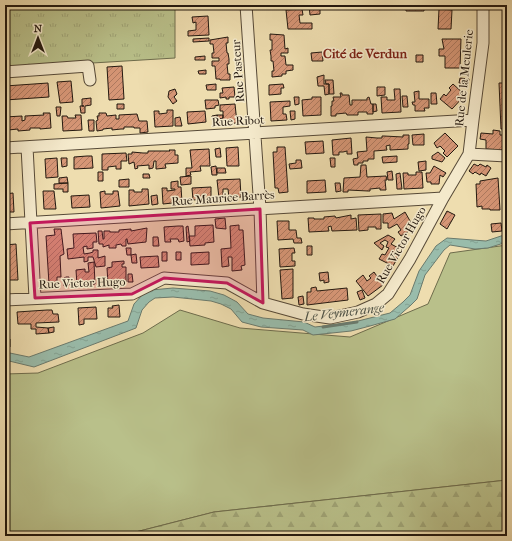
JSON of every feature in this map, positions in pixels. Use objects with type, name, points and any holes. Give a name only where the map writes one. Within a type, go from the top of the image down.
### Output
[{"type":"street","name":"Rue Pasteur","points":[[246,5],[260,209],[263,303]]},
{"type":"street","name":"Rue de la Meulerie","points":[[469,154],[484,43],[483,5]]},
{"type":"street","points":[[5,72],[88,66],[90,80]]},
{"type":"street","name":"Rue Ribot","points":[[5,148],[473,120]]},
{"type":"street","points":[[26,146],[35,298]]},
{"type":"street","points":[[469,154],[507,156]]},
{"type":"street","name":"Rue Victor Hugo","points":[[5,300],[132,294],[164,278],[227,283],[263,303],[303,314],[330,318],[358,312],[376,304],[388,294],[410,259],[469,154]]},
{"type":"street","name":"Rue Maurice Barrès","points":[[5,224],[443,198]]},
{"type":"highlighted area","points":[[260,209],[263,303],[227,283],[164,278],[132,294],[35,298],[30,223]]},
{"type":"green space","points":[[5,5],[175,5],[175,58],[10,68],[7,35],[5,35]]},
{"type":"green space","points":[[507,245],[507,480],[214,512],[120,536],[5,536],[5,374],[38,373],[143,333],[180,310],[240,328],[350,337],[428,304],[450,253]]},
{"type":"green space","points":[[507,480],[507,536],[120,536],[214,512]]},
{"type":"water","points":[[507,234],[507,242],[488,248],[475,249],[450,245],[444,250],[425,275],[417,299],[395,319],[351,331],[313,335],[303,330],[261,327],[242,322],[231,309],[211,301],[173,297],[155,298],[142,310],[136,328],[34,367],[5,360],[5,352],[29,357],[128,321],[134,304],[143,294],[151,290],[173,288],[210,291],[224,295],[237,302],[248,314],[263,318],[304,322],[315,327],[350,323],[390,313],[410,295],[419,271],[436,246],[447,238],[486,241]]},
{"type":"building","points":[[309,5],[320,5],[320,14],[310,15]]},
{"type":"building","points":[[406,5],[424,5],[424,11],[406,11]]},
{"type":"building","points":[[504,5],[507,5],[507,15],[504,15]]},
{"type":"building","points":[[302,9],[303,15],[299,15],[300,23],[312,23],[312,29],[288,29],[286,10]]},
{"type":"building","points":[[439,9],[452,10],[451,29],[438,29]]},
{"type":"building","points":[[208,16],[209,35],[188,36],[188,31],[196,30],[196,22],[193,23],[192,17]]},
{"type":"building","points":[[507,24],[507,44],[506,44]]},
{"type":"building","points":[[270,34],[284,35],[285,49],[288,48],[288,53],[281,53],[281,56],[285,56],[286,65],[293,65],[293,70],[286,71],[286,74],[282,74],[282,76],[272,77],[272,71],[274,71],[273,61],[271,61],[270,50],[272,50],[272,40],[270,40]]},
{"type":"building","points":[[228,37],[228,43],[226,43],[229,59],[229,64],[227,64],[228,74],[230,74],[230,80],[220,80],[216,79],[215,66],[212,66],[212,61],[219,61],[219,58],[212,58],[212,53],[214,53],[213,44],[210,44],[210,40]]},
{"type":"building","points":[[209,38],[209,41],[193,42],[193,39]]},
{"type":"building","points":[[442,39],[461,39],[460,68],[445,68],[445,56],[439,56],[439,49],[444,49]]},
{"type":"building","points":[[322,52],[323,61],[312,61],[311,53]]},
{"type":"building","points":[[504,53],[507,53],[507,61],[504,61]]},
{"type":"building","points":[[416,55],[423,55],[423,62],[416,62]]},
{"type":"building","points":[[205,56],[205,60],[195,60],[195,57]]},
{"type":"building","points":[[122,66],[124,99],[109,100],[107,67]]},
{"type":"building","points":[[206,70],[206,74],[199,74],[198,71]]},
{"type":"building","points":[[324,75],[324,84],[329,84],[329,94],[325,95],[324,86],[318,86],[317,77]]},
{"type":"building","points":[[460,78],[469,79],[468,84],[459,83]]},
{"type":"building","points":[[325,80],[333,80],[334,94],[329,94],[329,84],[326,84]]},
{"type":"building","points":[[71,81],[73,102],[60,103],[57,82]]},
{"type":"building","points":[[48,83],[49,97],[5,100],[5,86]]},
{"type":"building","points":[[499,83],[507,83],[507,129],[501,129]]},
{"type":"building","points":[[216,84],[216,90],[207,90],[206,85]]},
{"type":"building","points":[[283,84],[284,88],[281,88],[281,94],[269,95],[269,85]]},
{"type":"building","points":[[453,84],[465,95],[452,109],[440,99],[444,94],[446,96],[451,90],[449,88]]},
{"type":"building","points":[[234,87],[235,97],[229,97],[229,99],[226,99],[226,97],[220,98],[220,93],[223,93],[222,88]]},
{"type":"building","points":[[377,87],[385,87],[385,95],[377,96]]},
{"type":"building","points":[[175,89],[177,94],[174,97],[177,101],[173,104],[168,97],[169,91]]},
{"type":"building","points":[[394,89],[400,89],[401,112],[382,113],[381,97],[387,97],[387,100],[395,100]]},
{"type":"building","points":[[419,91],[419,99],[429,99],[429,108],[424,108],[425,111],[415,111],[415,105],[413,105],[412,102],[415,102],[414,92]]},
{"type":"building","points":[[340,93],[342,93],[342,95],[349,95],[350,105],[352,105],[352,100],[367,100],[369,97],[371,104],[373,104],[373,114],[358,112],[358,115],[347,115],[346,113],[331,116],[332,101],[334,101],[333,97],[341,97]]},
{"type":"building","points":[[431,93],[436,93],[437,104],[431,104]]},
{"type":"building","points":[[402,96],[407,96],[408,107],[403,107]]},
{"type":"building","points":[[294,97],[299,97],[299,104],[295,105]]},
{"type":"building","points":[[312,97],[321,97],[321,115],[303,116],[302,100],[312,99]]},
{"type":"building","points":[[91,98],[91,105],[85,106],[85,113],[81,113],[80,106],[82,106],[82,99]]},
{"type":"building","points":[[205,100],[218,100],[219,105],[215,106],[215,108],[206,109]]},
{"type":"building","points":[[290,101],[290,106],[283,107],[283,114],[286,114],[287,120],[271,121],[270,102]]},
{"type":"building","points":[[117,104],[124,104],[124,109],[117,109]]},
{"type":"building","points":[[235,104],[237,123],[221,124],[220,119],[223,118],[223,111],[220,111],[220,105]]},
{"type":"building","points":[[373,104],[376,104],[377,111],[373,112]]},
{"type":"building","points":[[56,107],[61,107],[60,116],[57,116]]},
{"type":"building","points":[[167,110],[173,110],[173,126],[155,127],[154,111],[159,111],[159,114],[167,113]]},
{"type":"building","points":[[205,111],[206,122],[188,124],[187,112]]},
{"type":"building","points":[[290,111],[295,111],[295,119],[291,120]]},
{"type":"building","points":[[43,113],[50,113],[51,128],[30,128],[30,130],[18,131],[18,129],[8,130],[8,132],[5,132],[5,117],[22,116],[22,121],[25,120],[25,116],[44,115]]},
{"type":"building","points":[[99,113],[106,113],[107,116],[116,115],[116,119],[119,119],[119,115],[137,114],[139,121],[147,121],[148,132],[140,133],[140,128],[134,127],[124,127],[124,129],[112,130],[112,128],[97,131],[96,121],[98,120],[97,116],[99,116]]},
{"type":"building","points":[[75,115],[81,115],[82,130],[63,131],[62,116],[76,118]]},
{"type":"building","points":[[217,115],[223,115],[223,118],[220,119],[221,123],[218,124]]},
{"type":"building","points":[[217,115],[218,124],[213,124],[212,116]]},
{"type":"building","points":[[180,117],[182,126],[175,126],[175,118]]},
{"type":"building","points":[[88,120],[94,120],[94,131],[89,131]]},
{"type":"building","points":[[493,130],[500,131],[500,135],[504,135],[503,150],[486,149],[486,140],[480,139],[481,133],[493,134]]},
{"type":"building","points":[[445,133],[458,146],[447,157],[443,153],[445,151],[440,146],[437,148],[434,143]]},
{"type":"building","points":[[424,134],[424,145],[413,145],[412,135]]},
{"type":"building","points":[[403,135],[409,135],[408,149],[390,150],[390,145],[386,146],[387,150],[374,151],[374,159],[368,159],[368,161],[363,161],[363,163],[354,165],[353,159],[358,158],[357,152],[367,151],[366,137],[403,137]]},
{"type":"building","points":[[351,138],[352,154],[347,154],[347,151],[339,152],[339,155],[333,155],[332,140]]},
{"type":"building","points":[[323,141],[324,153],[306,154],[305,142]]},
{"type":"building","points":[[238,147],[239,166],[227,166],[226,148]]},
{"type":"building","points":[[277,147],[285,147],[288,192],[279,193],[278,188],[275,188],[273,152],[277,152]]},
{"type":"building","points":[[220,148],[221,157],[216,157],[215,149]]},
{"type":"building","points":[[209,149],[210,166],[200,166],[201,171],[190,172],[191,175],[186,176],[186,168],[192,168],[190,150]]},
{"type":"building","points":[[169,150],[175,150],[175,155],[178,155],[178,163],[165,164],[166,168],[156,169],[156,161],[154,161],[153,168],[149,169],[149,165],[137,166],[138,168],[135,169],[134,162],[129,164],[128,154],[132,154],[132,152],[148,153],[148,151],[170,151]]},
{"type":"building","points":[[438,152],[445,158],[442,162],[432,159],[432,156]]},
{"type":"building","points":[[126,153],[127,161],[121,161],[121,169],[116,169],[116,166],[108,167],[108,170],[102,170],[102,154]]},
{"type":"building","points":[[92,156],[93,168],[74,169],[74,157]]},
{"type":"building","points":[[397,156],[397,162],[383,163],[382,157]]},
{"type":"building","points":[[57,158],[58,177],[46,178],[45,159]]},
{"type":"building","points":[[61,158],[67,158],[67,166],[62,167]]},
{"type":"building","points":[[330,158],[335,158],[335,167],[331,167]]},
{"type":"building","points":[[296,160],[301,160],[302,168],[290,169],[289,164],[296,163]]},
{"type":"building","points":[[5,161],[7,161],[8,180],[5,180]]},
{"type":"building","points":[[426,161],[426,170],[419,171],[418,162]]},
{"type":"building","points":[[474,164],[478,166],[480,164],[486,167],[487,165],[491,168],[486,176],[475,172],[473,174],[469,171]]},
{"type":"building","points":[[361,165],[366,165],[367,177],[386,176],[386,190],[380,190],[380,188],[370,189],[370,191],[348,190],[348,192],[343,192],[344,178],[360,177]]},
{"type":"building","points":[[216,166],[217,175],[212,175],[211,167]]},
{"type":"building","points":[[434,166],[446,173],[443,177],[440,175],[439,184],[431,184],[431,182],[427,182],[426,173],[430,173]]},
{"type":"building","points":[[217,168],[225,168],[226,173],[217,173]]},
{"type":"building","points":[[392,171],[393,180],[388,180],[387,172]]},
{"type":"building","points":[[98,172],[103,172],[103,181],[98,181]]},
{"type":"building","points":[[416,172],[422,172],[423,188],[404,189],[403,173],[408,173],[408,175],[416,175]]},
{"type":"building","points":[[400,173],[402,189],[397,189],[396,174]]},
{"type":"building","points":[[143,174],[149,174],[150,178],[143,178]]},
{"type":"building","points":[[191,176],[191,184],[181,185],[180,177]]},
{"type":"building","points":[[67,177],[68,183],[59,183],[59,178]]},
{"type":"building","points":[[498,178],[500,210],[482,209],[482,206],[477,207],[476,184],[480,184],[480,181]]},
{"type":"building","points":[[129,179],[129,187],[119,187],[119,180]]},
{"type":"building","points":[[240,179],[241,197],[229,198],[228,189],[223,189],[223,198],[219,198],[217,180]]},
{"type":"building","points":[[325,180],[326,192],[307,193],[307,181]]},
{"type":"building","points":[[178,181],[178,187],[181,187],[182,202],[163,204],[162,188],[167,188],[167,191],[175,190],[171,189],[171,182]]},
{"type":"building","points":[[68,183],[68,192],[63,192],[63,189],[54,189],[54,184]]},
{"type":"building","points":[[335,183],[340,183],[341,191],[336,192]]},
{"type":"building","points":[[211,187],[211,199],[193,200],[192,188]]},
{"type":"building","points":[[142,189],[148,189],[149,204],[129,206],[129,190],[134,190],[134,192],[142,192]]},
{"type":"building","points":[[43,191],[54,191],[56,209],[44,209]]},
{"type":"building","points":[[105,191],[105,194],[113,194],[113,191],[118,191],[120,206],[101,208],[100,192]]},
{"type":"building","points":[[13,193],[14,212],[5,212],[5,194]]},
{"type":"building","points":[[89,195],[90,207],[72,208],[71,196]]},
{"type":"building","points":[[157,195],[158,204],[152,205],[151,196]]},
{"type":"building","points":[[447,211],[455,215],[447,229],[440,224]]},
{"type":"building","points":[[405,212],[414,228],[401,236],[398,232],[401,230],[397,224],[388,228],[388,223],[383,223],[383,214],[392,213],[394,219]]},
{"type":"building","points":[[381,214],[381,229],[376,229],[376,227],[368,227],[368,230],[359,231],[358,215]]},
{"type":"building","points":[[351,215],[351,219],[356,218],[357,230],[332,231],[331,226],[328,227],[329,231],[309,232],[308,218],[324,219],[324,217],[335,216],[336,218]]},
{"type":"building","points":[[225,218],[226,229],[216,228],[215,219]]},
{"type":"building","points":[[277,221],[289,221],[289,230],[296,230],[297,238],[301,238],[302,243],[294,243],[293,239],[278,240]]},
{"type":"building","points":[[501,223],[502,231],[492,232],[491,224]]},
{"type":"building","points":[[213,225],[214,242],[205,243],[205,245],[190,246],[189,236],[195,236],[195,226]]},
{"type":"building","points":[[239,225],[239,230],[243,230],[245,265],[241,266],[242,270],[232,271],[232,257],[228,257],[229,266],[222,267],[221,249],[231,248],[230,226]]},
{"type":"building","points":[[183,226],[184,241],[179,242],[178,239],[170,239],[171,242],[165,242],[164,227]]},
{"type":"building","points":[[188,226],[190,241],[187,242],[186,227]]},
{"type":"building","points":[[147,228],[146,242],[128,244],[126,239],[126,246],[122,246],[121,244],[116,245],[116,248],[109,248],[109,245],[103,247],[103,244],[99,244],[98,231],[102,231],[104,239],[104,231],[119,232],[119,230],[131,229],[131,231]]},
{"type":"building","points":[[54,229],[61,229],[64,254],[60,256],[61,277],[57,277],[57,283],[49,284],[46,236],[55,235]]},
{"type":"building","points":[[96,233],[97,242],[93,242],[93,248],[87,249],[87,246],[83,247],[84,254],[93,252],[93,250],[98,250],[98,258],[105,256],[105,266],[96,267],[93,257],[88,257],[88,261],[84,262],[84,257],[68,259],[67,249],[74,248],[73,234]]},
{"type":"building","points":[[388,235],[395,239],[391,244],[402,250],[393,266],[379,259],[382,254],[385,255],[389,248],[386,247],[388,242],[385,240],[380,243],[384,246],[382,250],[374,243]]},
{"type":"building","points":[[153,237],[158,237],[159,246],[153,246]]},
{"type":"building","points":[[16,244],[18,280],[6,280],[5,245]]},
{"type":"building","points":[[307,246],[312,246],[312,255],[307,255]]},
{"type":"building","points":[[126,248],[131,248],[131,255],[127,255]]},
{"type":"building","points":[[294,248],[295,253],[292,253],[292,261],[295,261],[295,266],[280,267],[279,249]]},
{"type":"building","points":[[162,252],[167,252],[167,261],[162,261]]},
{"type":"building","points":[[176,252],[181,252],[181,260],[176,260]]},
{"type":"building","points":[[209,252],[209,264],[191,265],[191,253]]},
{"type":"building","points":[[136,254],[137,263],[132,263],[131,255]]},
{"type":"building","points":[[158,256],[159,267],[141,268],[140,257]]},
{"type":"building","points":[[124,261],[122,267],[126,267],[126,282],[108,283],[107,268],[112,267],[112,262]]},
{"type":"building","points":[[94,262],[95,284],[77,285],[76,270],[85,269],[85,272],[89,272],[88,263]]},
{"type":"building","points":[[293,269],[293,298],[282,299],[280,270]]},
{"type":"building","points":[[328,272],[329,282],[324,283],[324,280],[320,281],[319,273]]},
{"type":"building","points":[[374,272],[383,285],[368,296],[356,281],[363,275],[367,281],[371,278],[369,276]]},
{"type":"building","points":[[128,274],[132,274],[133,282],[128,282]]},
{"type":"building","points":[[69,277],[69,285],[64,286],[63,279]]},
{"type":"building","points":[[316,287],[317,291],[347,288],[348,300],[307,305],[307,292],[311,292],[311,288]]},
{"type":"building","points":[[362,290],[365,298],[360,300],[357,292]]},
{"type":"building","points":[[303,296],[304,304],[299,305],[298,297]]},
{"type":"building","points":[[119,305],[120,317],[108,317],[108,308],[113,308],[112,306]]},
{"type":"building","points":[[96,307],[97,319],[84,319],[84,324],[79,325],[78,308]]},
{"type":"building","points":[[52,310],[53,314],[58,314],[59,322],[36,323],[36,327],[48,328],[49,333],[36,334],[36,329],[31,329],[31,324],[18,324],[17,312]]},
{"type":"building","points":[[54,327],[54,332],[49,333],[48,328]]},
{"type":"building","points":[[5,339],[10,339],[10,347],[5,347]]},
{"type":"waterway","name":"Le Veymerange","points":[[323,327],[357,322]]},
{"type":"district","name":"Cité de Verdun","points":[[365,53]]}]
